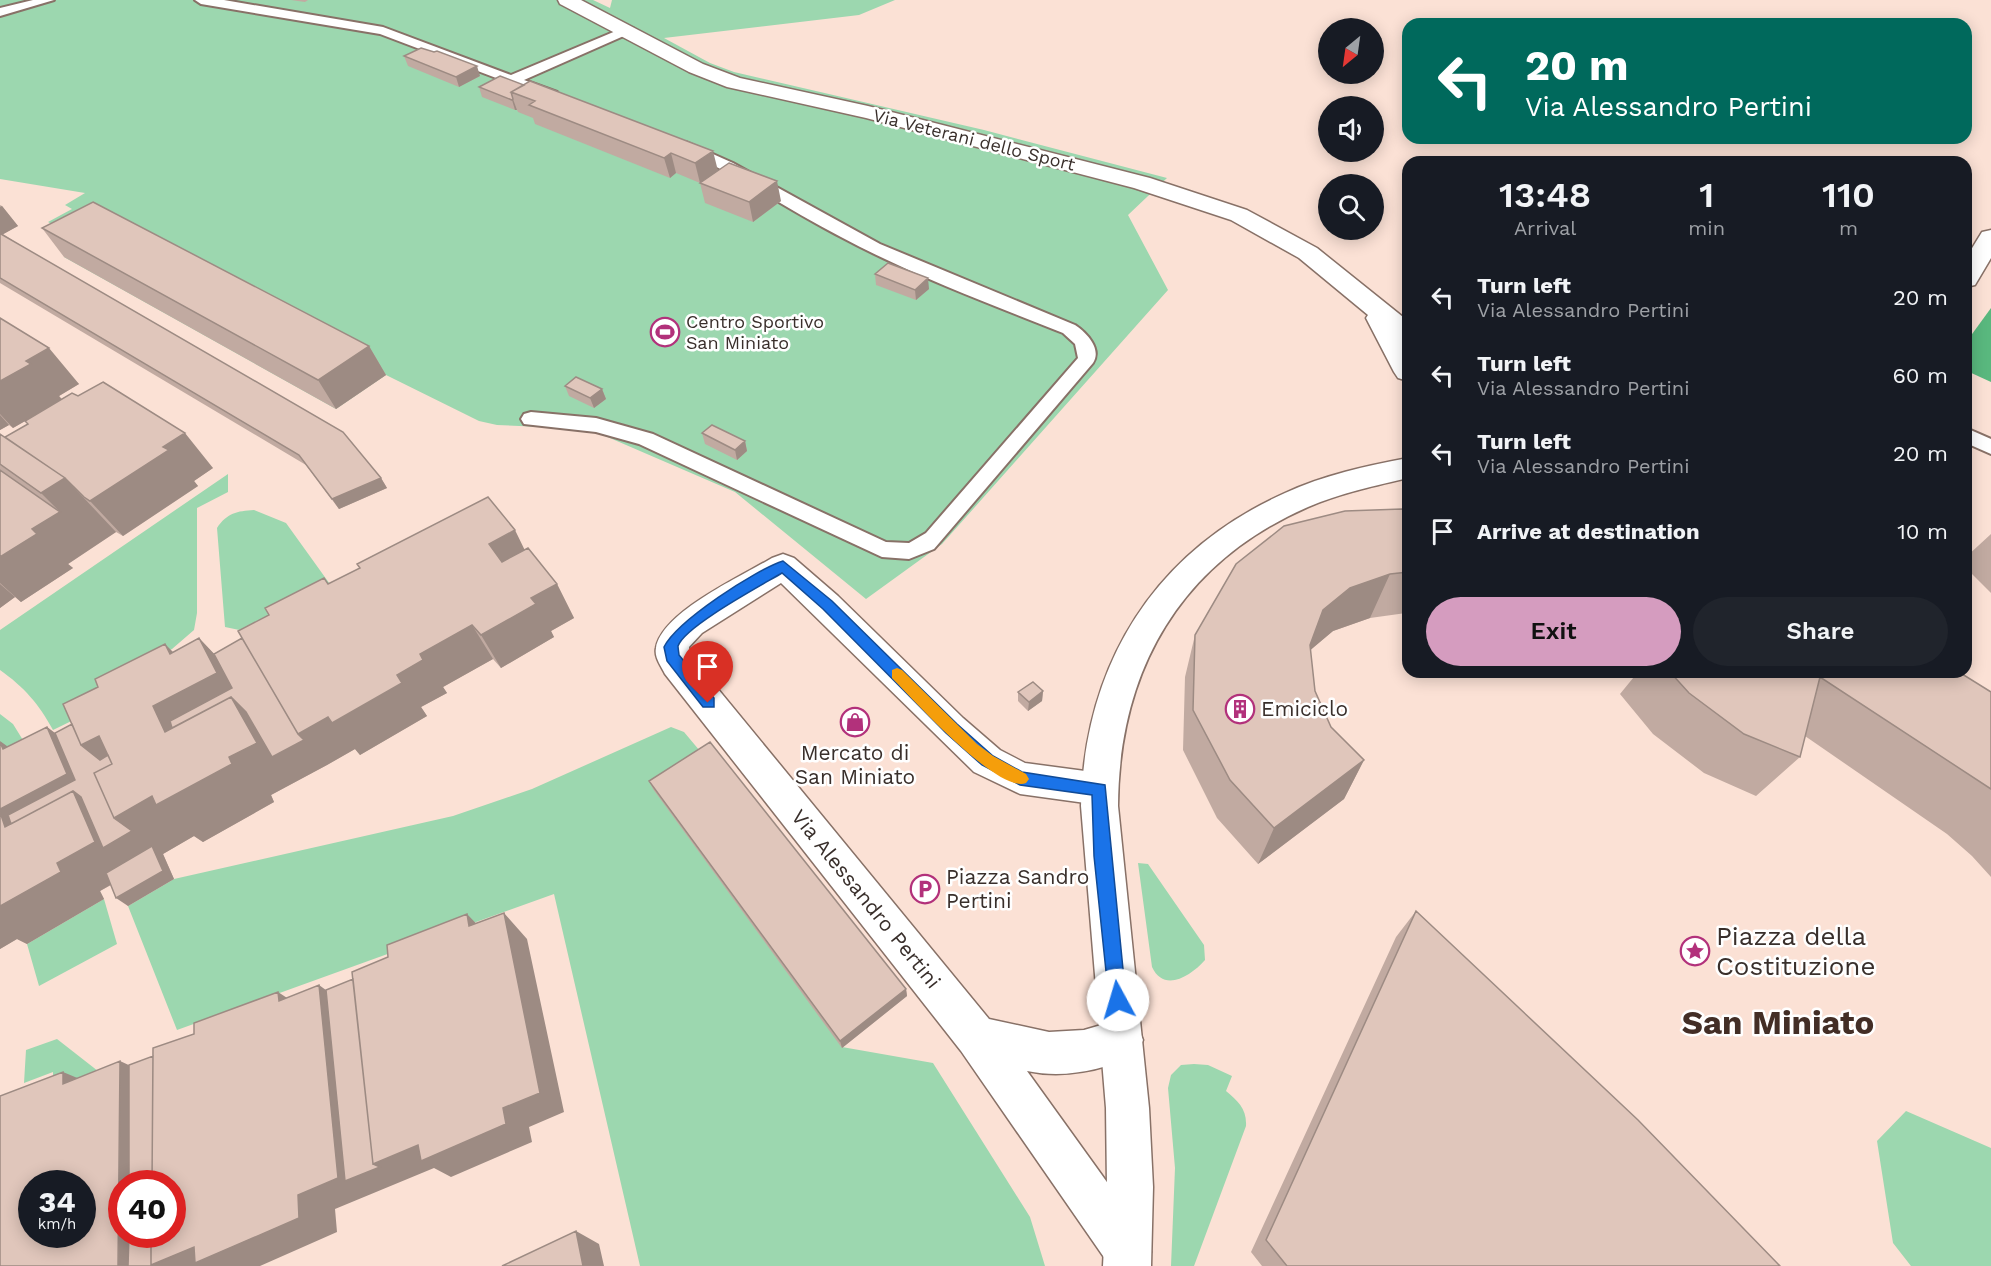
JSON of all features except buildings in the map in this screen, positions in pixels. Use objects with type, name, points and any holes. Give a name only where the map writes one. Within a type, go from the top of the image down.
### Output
[{"type":"street","name":"Via Veterani dello Sport","points":[[567,0],[701,70],[734,83],[930,128],[1142,183],[1217,206],[1262,226],[1308,253],[1402,329]]},
{"type":"street","points":[[1972,270],[1991,237]]},
{"type":"street","name":"Via Veterani dello Sport","points":[[1370,304],[1402,359]]},
{"type":"street","points":[[1127,1259],[1130,1127],[1102,856],[1100,789],[1108,725],[1127,666],[1155,613],[1190,571],[1240,530],[1279,507],[1346,481],[1402,469]]},
{"type":"street","name":"Via Alessandro Pertini","points":[[1100,789],[1020,778],[987,761],[827,605],[783,566],[714,608],[684,630],[674,641],[671,651],[677,664],[976,1036],[1127,1259]]},
{"type":"street","points":[[976,1036],[1008,1048],[1052,1055],[1079,1053],[1122,1040]]},
{"type":"lane","points":[[0,12],[48,0]]},
{"type":"lane","points":[[201,0],[371,28],[565,100]]},
{"type":"lane","points":[[511,80],[628,31]]},
{"type":"lane","points":[[531,419],[588,424],[645,439],[882,549],[908,552],[920,549],[933,539],[1088,359],[1088,353],[1081,337],[1069,329],[893,257],[838,230],[722,162],[673,142]]},
{"type":"lane","points":[[1972,438],[1991,447]]},
{"type":"green space","name":"Centro Sportivo San Miniato","points":[[0,0],[593,0],[610,8],[612,0],[895,0],[859,15],[664,38],[710,63],[734,72],[984,130],[1167,178],[1128,215],[1168,290],[942,544],[866,599],[735,492],[589,429],[497,425],[479,421],[386,375],[336,409],[64,257],[88,244],[48,222],[72,209],[65,205],[85,193],[0,179]]},
{"type":"green space","points":[[1991,308],[1991,382],[1972,373],[1972,334]]},
{"type":"green space","points":[[228,474],[228,492],[197,508],[197,613],[194,630],[172,649],[91,691],[92,711],[53,730],[30,697],[0,670],[0,630]]},
{"type":"green space","points":[[254,510],[286,523],[350,612],[249,632],[225,627],[217,528],[233,514]]},
{"type":"green space","points":[[0,714],[13,724],[26,745],[0,759]]},
{"type":"green space","points":[[671,727],[684,732],[705,757],[666,806],[842,1047],[933,1063],[1030,1217],[1045,1266],[640,1266],[554,894],[177,1030],[128,906],[174,879],[453,816],[532,789]]},
{"type":"green space","points":[[1138,863],[1148,864],[1204,945],[1205,960],[1192,972],[1178,979],[1163,979],[1152,967]]},
{"type":"green space","points":[[104,899],[117,944],[39,986],[27,944]]},
{"type":"green space","points":[[57,1039],[112,1082],[53,1115],[53,1072],[24,1083],[26,1050]]},
{"type":"green space","points":[[1181,1065],[1208,1065],[1232,1076],[1226,1091],[1241,1106],[1246,1126],[1194,1266],[1171,1266],[1175,1168],[1168,1088],[1171,1075]]},
{"type":"green space","points":[[1906,1111],[1991,1148],[1991,1266],[1911,1266],[1893,1243],[1877,1141]]},
{"type":"slow traffic","points":[[897,674],[972,749],[987,761],[1021,779]]},
{"type":"place","name":"Centro Sportivo San Miniato","points":[[665,332]]},
{"type":"place","name":"Emiciclo","points":[[1240,709]]},
{"type":"place","name":"Mercato di San Miniato","points":[[855,722]]},
{"type":"place","name":"Piazza Sandro Pertini","points":[[925,889]]},
{"type":"place","name":"Piazza della Costituzione","points":[[1695,951]]},
{"type":"district","name":"San Miniato","points":[[1778,1022]]},
{"type":"route","points":[[708,703],[672,657],[671,647],[674,641],[690,624],[783,566],[827,605],[951,729],[987,761],[1020,778],[1063,786],[1100,789],[1102,856],[1118,1000]]}]
